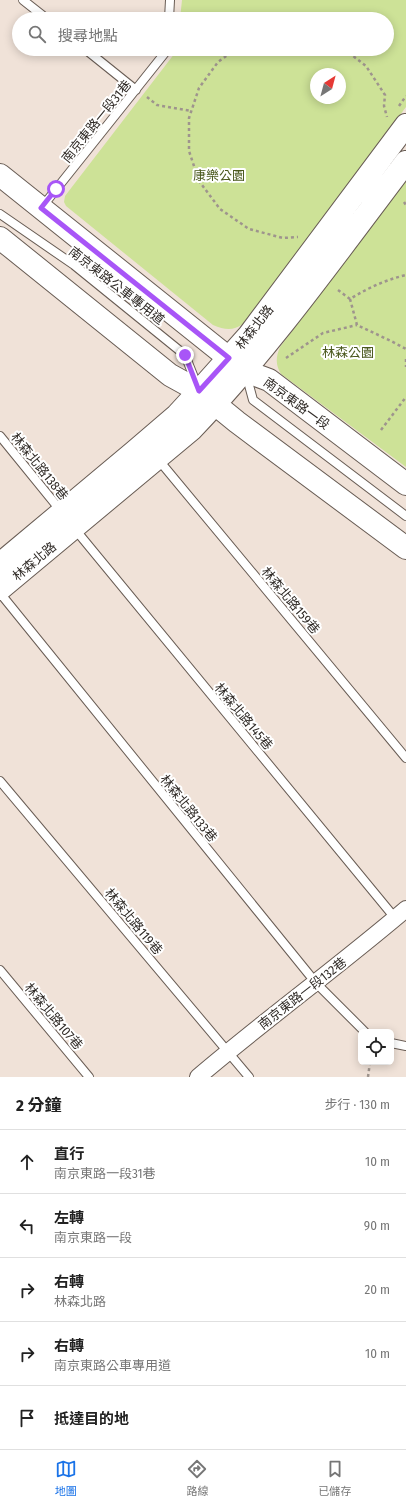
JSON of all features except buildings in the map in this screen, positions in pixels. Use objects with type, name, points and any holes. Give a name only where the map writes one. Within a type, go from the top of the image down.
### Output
[{"type":"street","name":"林森北路","points":[[0,564],[68,520],[157,458],[192,429],[207,398],[237,364],[262,318],[397,123]]},
{"type":"street","name":"林森北路","points":[[237,364],[265,348],[406,162]]},
{"type":"street","name":"南京東路一段","points":[[0,175],[237,364],[269,380],[406,484]]},
{"type":"street","points":[[0,238],[170,375],[207,398],[406,548]]},
{"type":"street","name":"林森北路","points":[[0,589],[68,520],[177,415],[207,398]]},
{"type":"street","name":"南京東路一段132巷","points":[[198,1077],[228,1051],[316,983],[401,914]]},
{"type":"lane","points":[[23,0],[38,12]]},
{"type":"lane","points":[[169,12],[170,0]]},
{"type":"lane","points":[[94,56],[136,90]]},
{"type":"lane","name":"南京東路一段31巷","points":[[41,208],[163,56]]},
{"type":"lane","name":"南京東路公車專用道","points":[[0,214],[74,265],[185,355],[207,398]]},
{"type":"lane","points":[[237,364],[253,400],[406,516]]},
{"type":"lane","name":"林森北路138巷","points":[[0,436],[68,520]]},
{"type":"lane","name":"林森北路159巷","points":[[157,458],[406,758]]},
{"type":"lane","name":"林森北路145巷","points":[[68,520],[401,914]]},
{"type":"lane","name":"林森北路133巷","points":[[0,593],[316,983],[363,1029]]},
{"type":"lane","name":"林森北路119巷","points":[[0,781],[249,1077]]},
{"type":"lane","name":"林森北路107巷","points":[[0,970],[89,1077]]},
{"type":"lane","points":[[394,1044],[406,1046]]},
{"type":"path","points":[[226,56],[218,62],[199,88],[189,118],[189,151],[199,181],[220,209],[249,229],[283,238],[300,237]]},
{"type":"path","points":[[353,56],[366,66],[385,95],[384,106],[397,123]]},
{"type":"path","points":[[136,90],[157,105],[191,111]]},
{"type":"path","points":[[350,299],[368,288],[386,280],[406,275]]},
{"type":"path","points":[[338,290],[350,299],[357,326]]},
{"type":"path","points":[[286,358],[323,333],[357,326],[406,349]]},
{"type":"path","points":[[406,359],[406,367]]},
{"type":"path","points":[[382,430],[406,397]]},
{"type":"path","points":[[368,1077],[370,1065]]},
{"type":"green space","name":"康樂公園","points":[[182,0],[406,0],[406,107],[243,324],[232,329],[225,329],[213,325],[66,206],[64,202],[65,196],[173,56],[394,56],[394,12],[181,12]]},
{"type":"green space","name":"林森公園","points":[[406,180],[406,467],[281,374],[277,360],[280,347]]},
{"type":"route","points":[[56,189],[41,208],[229,358],[199,391],[185,355]]}]
